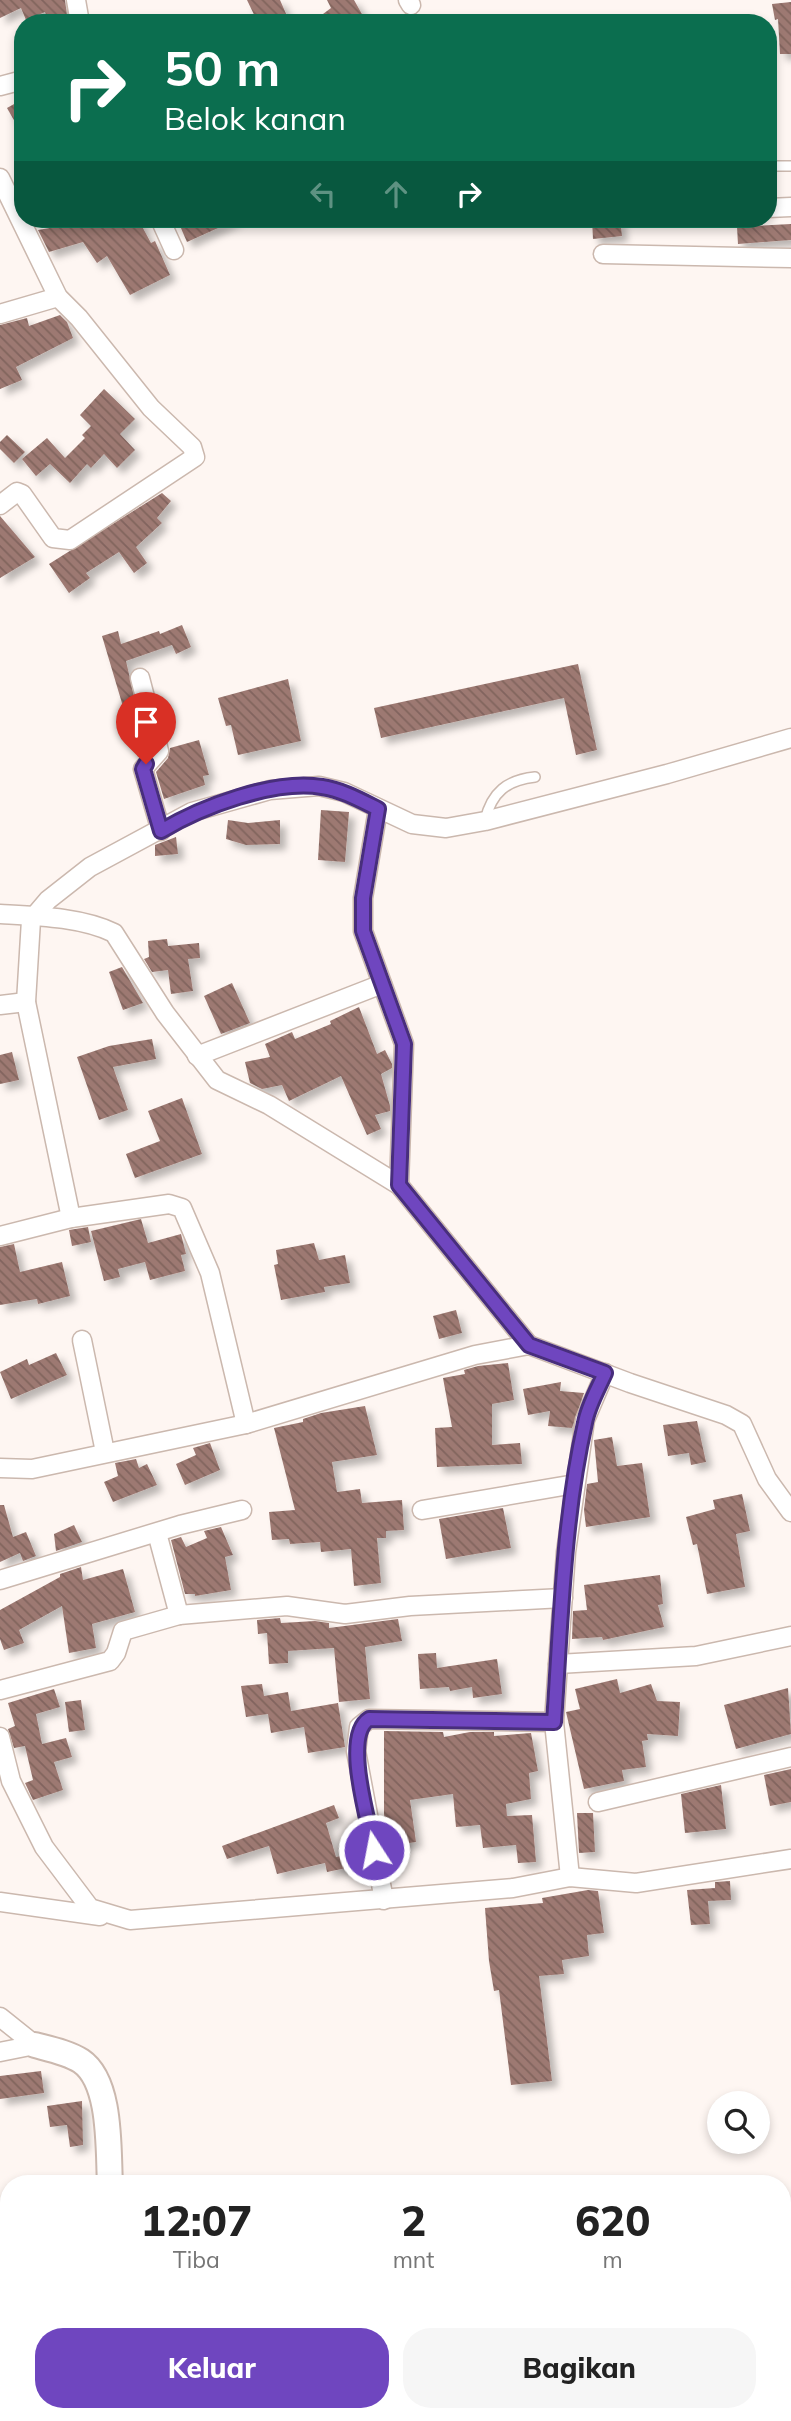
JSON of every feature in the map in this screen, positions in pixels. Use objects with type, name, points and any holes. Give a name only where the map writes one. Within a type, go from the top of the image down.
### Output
[{"type":"street","points":[[0,178],[14,207]]},
{"type":"street","points":[[0,505],[16,492],[22,494],[53,538],[70,540],[195,457],[192,447],[151,408],[79,318],[58,297],[24,228]]},
{"type":"street","points":[[164,228],[174,250]]},
{"type":"street","points":[[603,254],[791,258]]},
{"type":"street","points":[[0,314],[58,297]]},
{"type":"street","points":[[140,678],[159,741],[158,755],[143,766],[143,769],[161,831]]},
{"type":"street","points":[[71,1218],[26,1002],[30,928],[70,880],[199,810],[270,790],[319,786],[344,792],[412,824],[430,828],[485,821],[667,774],[791,738]]},
{"type":"street","points":[[378,809],[363,898],[363,931],[401,1034],[405,1054],[399,1185]]},
{"type":"street","points":[[0,914],[30,928],[101,927],[114,933],[197,1056],[223,1083],[269,1105],[399,1185],[529,1345],[726,1415],[741,1424],[766,1479],[791,1512]]},
{"type":"street","points":[[197,1056],[382,984]]},
{"type":"street","points":[[0,1005],[26,1002]]},
{"type":"street","points":[[0,1236],[71,1218],[169,1204],[182,1208],[210,1273],[246,1424]]},
{"type":"street","points":[[82,1340],[105,1452]]},
{"type":"street","points":[[0,1468],[32,1469],[246,1424],[475,1355],[529,1345]]},
{"type":"street","points":[[570,1877],[554,1722],[558,1664],[575,1484],[585,1420],[605,1373]]},
{"type":"street","points":[[422,1510],[575,1484]]},
{"type":"street","points":[[0,1580],[242,1510]]},
{"type":"street","points":[[157,1533],[179,1615]]},
{"type":"street","points":[[0,1689],[110,1661],[116,1653],[123,1631],[179,1615],[287,1606],[345,1614],[410,1606],[563,1598]]},
{"type":"street","points":[[558,1664],[696,1656],[791,1636]]},
{"type":"street","points":[[384,1900],[355,1751],[359,1727],[369,1719],[554,1722]]},
{"type":"street","points":[[0,1738],[11,1781],[44,1846],[90,1908],[130,1920]]},
{"type":"street","points":[[598,1802],[791,1757]]},
{"type":"street","points":[[0,1902],[130,1920],[513,1888],[570,1877],[635,1883],[791,1859]]},
{"type":"street","points":[[0,2017],[35,2045],[82,2061],[95,2076],[100,2087],[107,2127],[110,2175]]},
{"type":"street","points":[[0,2052],[35,2045]]},
{"type":"lane","points":[[485,821],[493,796],[503,786],[535,777]]},
{"type":"building","points":[[0,0],[65,0],[67,14],[24,14],[21,8],[0,18]]},
{"type":"building","points":[[247,0],[280,0],[286,14],[254,14]]},
{"type":"building","points":[[327,0],[354,0],[362,14],[323,14],[331,8]]},
{"type":"building","points":[[791,2],[791,54],[780,54],[778,19],[772,4]]},
{"type":"building","points":[[14,104],[14,120],[7,108]]},
{"type":"building","points":[[791,224],[791,240],[738,244],[737,228],[777,228],[777,225]]},
{"type":"building","points":[[143,228],[151,243],[155,241],[170,275],[130,295],[107,256],[97,263],[83,242],[49,252],[38,230]]},
{"type":"building","points":[[181,228],[218,228],[187,242]]},
{"type":"building","points":[[592,228],[621,228],[622,236],[593,239]]},
{"type":"building","points":[[60,315],[67,322],[73,338],[16,367],[22,380],[0,389],[0,325],[27,318],[29,326]]},
{"type":"building","points":[[104,389],[135,419],[120,434],[135,450],[117,468],[104,454],[91,468],[87,464],[70,483],[50,464],[36,476],[22,459],[47,438],[65,458],[85,438],[82,435],[91,426],[80,415]]},
{"type":"building","points":[[7,435],[25,452],[14,463],[0,449],[0,442]]},
{"type":"building","points":[[162,493],[171,501],[157,518],[162,523],[136,547],[147,563],[134,573],[119,552],[86,573],[90,578],[69,593],[49,564]]},
{"type":"building","points":[[0,516],[35,557],[0,578]]},
{"type":"building","points":[[182,625],[191,647],[176,654],[172,645],[126,661],[146,748],[138,757],[102,636],[118,631],[121,644]]},
{"type":"building","points":[[578,664],[597,750],[576,755],[564,698],[381,738],[374,708]]},
{"type":"building","points":[[288,679],[301,741],[238,755],[231,725],[226,726],[218,698]]},
{"type":"building","points":[[199,740],[209,775],[203,776],[205,785],[164,799],[156,772],[168,758],[170,748]]},
{"type":"building","points":[[321,810],[349,812],[345,862],[318,860]]},
{"type":"building","points":[[228,820],[248,823],[280,820],[280,844],[246,845],[226,839]]},
{"type":"building","points":[[176,837],[178,854],[155,856],[155,845]]},
{"type":"building","points":[[167,939],[168,946],[199,943],[200,958],[188,959],[193,991],[171,994],[168,970],[152,972],[144,959],[149,957],[148,941]]},
{"type":"building","points":[[122,967],[143,1003],[123,1010],[109,972]]},
{"type":"building","points":[[232,983],[250,1023],[221,1034],[204,996]]},
{"type":"building","points":[[359,1007],[377,1054],[385,1050],[392,1064],[392,1068],[381,1074],[390,1111],[375,1115],[381,1129],[367,1135],[341,1076],[289,1101],[282,1085],[262,1089],[250,1083],[245,1062],[270,1057],[265,1044],[292,1032],[295,1039],[331,1024],[330,1021]]},
{"type":"building","points":[[152,1039],[156,1059],[113,1067],[128,1110],[99,1120],[77,1057],[109,1046]]},
{"type":"building","points":[[12,1052],[19,1080],[0,1084],[0,1055]]},
{"type":"building","points":[[182,1098],[202,1154],[135,1178],[126,1154],[160,1141],[148,1111]]},
{"type":"building","points":[[141,1219],[148,1243],[181,1234],[186,1254],[181,1255],[185,1271],[150,1280],[145,1262],[118,1269],[120,1277],[104,1281],[91,1231]]},
{"type":"building","points":[[88,1227],[91,1242],[72,1246],[69,1230]]},
{"type":"building","points":[[314,1243],[319,1260],[345,1255],[350,1283],[324,1287],[325,1292],[281,1300],[274,1265],[278,1264],[276,1250]]},
{"type":"building","points":[[14,1244],[20,1272],[62,1262],[70,1296],[38,1304],[37,1299],[0,1305],[0,1247]]},
{"type":"building","points":[[456,1310],[462,1333],[439,1339],[433,1316]]},
{"type":"building","points":[[56,1353],[67,1375],[11,1399],[0,1372],[27,1359],[29,1365]]},
{"type":"building","points":[[508,1363],[514,1400],[492,1404],[492,1445],[520,1443],[522,1464],[437,1467],[435,1428],[452,1427],[443,1378],[465,1374],[464,1370],[478,1366]]},
{"type":"building","points":[[561,1382],[560,1391],[584,1393],[572,1428],[548,1426],[550,1411],[528,1415],[523,1389]]},
{"type":"building","points":[[365,1406],[377,1455],[332,1462],[337,1492],[360,1489],[362,1503],[402,1500],[404,1530],[386,1531],[386,1538],[377,1538],[381,1583],[354,1586],[351,1549],[321,1552],[320,1542],[290,1544],[289,1539],[272,1540],[269,1512],[295,1510],[274,1428],[303,1422],[303,1419],[321,1413]]},
{"type":"building","points":[[697,1421],[706,1462],[691,1465],[689,1453],[668,1456],[663,1425]]},
{"type":"building","points":[[612,1437],[617,1466],[642,1463],[650,1517],[586,1527],[584,1510],[587,1484],[598,1482],[594,1440]]},
{"type":"building","points":[[210,1443],[220,1470],[185,1485],[176,1464],[196,1455],[193,1448]]},
{"type":"building","points":[[136,1459],[139,1468],[147,1464],[157,1485],[113,1502],[104,1482],[118,1476],[115,1463]]},
{"type":"building","points":[[742,1494],[750,1531],[736,1534],[745,1587],[707,1594],[697,1544],[693,1545],[686,1517],[715,1509],[713,1500]]},
{"type":"building","points":[[0,1505],[4,1505],[13,1537],[26,1532],[36,1556],[23,1561],[20,1553],[0,1562]]},
{"type":"building","points":[[503,1508],[511,1548],[446,1559],[439,1519]]},
{"type":"building","points":[[74,1525],[82,1542],[56,1551],[54,1534]]},
{"type":"building","points":[[221,1527],[233,1555],[225,1557],[231,1590],[195,1596],[185,1594],[171,1540],[181,1537],[186,1547],[207,1538],[204,1531]]},
{"type":"building","points":[[81,1567],[83,1580],[123,1569],[135,1612],[92,1624],[96,1648],[69,1653],[62,1606],[19,1630],[24,1643],[4,1650],[0,1639],[0,1610],[60,1577],[60,1574]]},
{"type":"building","points":[[660,1575],[663,1604],[658,1605],[664,1627],[603,1640],[602,1637],[572,1639],[573,1611],[587,1610],[584,1585]]},
{"type":"building","points":[[280,1618],[281,1623],[329,1623],[329,1628],[398,1619],[402,1641],[365,1647],[370,1699],[339,1702],[334,1648],[288,1651],[288,1663],[269,1664],[267,1633],[258,1634],[257,1620]]},
{"type":"building","points":[[436,1653],[437,1668],[497,1659],[502,1694],[473,1698],[472,1687],[450,1691],[449,1687],[420,1689],[418,1654]]},
{"type":"building","points":[[617,1679],[620,1693],[651,1684],[657,1701],[680,1702],[678,1736],[647,1734],[648,1740],[642,1741],[646,1767],[622,1770],[624,1781],[584,1789],[566,1712],[580,1709],[575,1689]]},
{"type":"building","points":[[262,1684],[264,1696],[288,1692],[291,1711],[338,1703],[345,1747],[308,1753],[304,1727],[271,1733],[268,1714],[246,1717],[241,1686]]},
{"type":"building","points":[[788,1688],[791,1734],[736,1749],[724,1705]]},
{"type":"building","points":[[54,1689],[60,1707],[36,1714],[42,1744],[66,1738],[72,1757],[54,1762],[63,1790],[33,1800],[25,1783],[33,1780],[25,1746],[14,1748],[8,1729],[15,1726],[8,1703]]},
{"type":"building","points":[[81,1700],[85,1730],[69,1732],[65,1702]]},
{"type":"building","points":[[384,1731],[443,1732],[444,1737],[470,1732],[494,1732],[494,1736],[531,1733],[538,1771],[529,1773],[531,1799],[506,1804],[507,1816],[532,1815],[536,1862],[518,1863],[516,1845],[483,1848],[480,1825],[456,1827],[453,1794],[410,1800],[416,1842],[388,1846],[384,1814]]},
{"type":"building","points":[[791,1769],[791,1802],[770,1806],[764,1775]]},
{"type":"building","points":[[721,1785],[726,1829],[685,1833],[681,1794]]},
{"type":"building","points":[[334,1805],[339,1818],[326,1823],[336,1857],[363,1852],[366,1864],[327,1872],[325,1863],[277,1874],[269,1846],[227,1859],[222,1846]]},
{"type":"building","points":[[577,1813],[593,1813],[595,1852],[579,1853]]},
{"type":"building","points":[[730,1881],[731,1900],[708,1901],[710,1924],[691,1925],[687,1890],[715,1888],[715,1882]]},
{"type":"building","points":[[588,1890],[598,1891],[604,1933],[587,1935],[589,1956],[562,1960],[564,1974],[539,1976],[552,2081],[511,2085],[499,1990],[494,1991],[489,1961],[485,1908],[543,1903],[542,1898]]},
{"type":"building","points":[[41,2071],[44,2093],[0,2099],[0,2076]]},
{"type":"building","points":[[82,2101],[83,2145],[70,2147],[67,2125],[50,2127],[47,2106]]},
{"type":"route","points":[[146,764],[143,769],[161,831],[192,812],[270,790],[319,786],[344,792],[378,809],[363,898],[363,931],[404,1044],[399,1185],[529,1345],[605,1373],[585,1420],[575,1484],[566,1552],[554,1722],[369,1719],[363,1723],[359,1727],[355,1751],[374,1850]]}]
